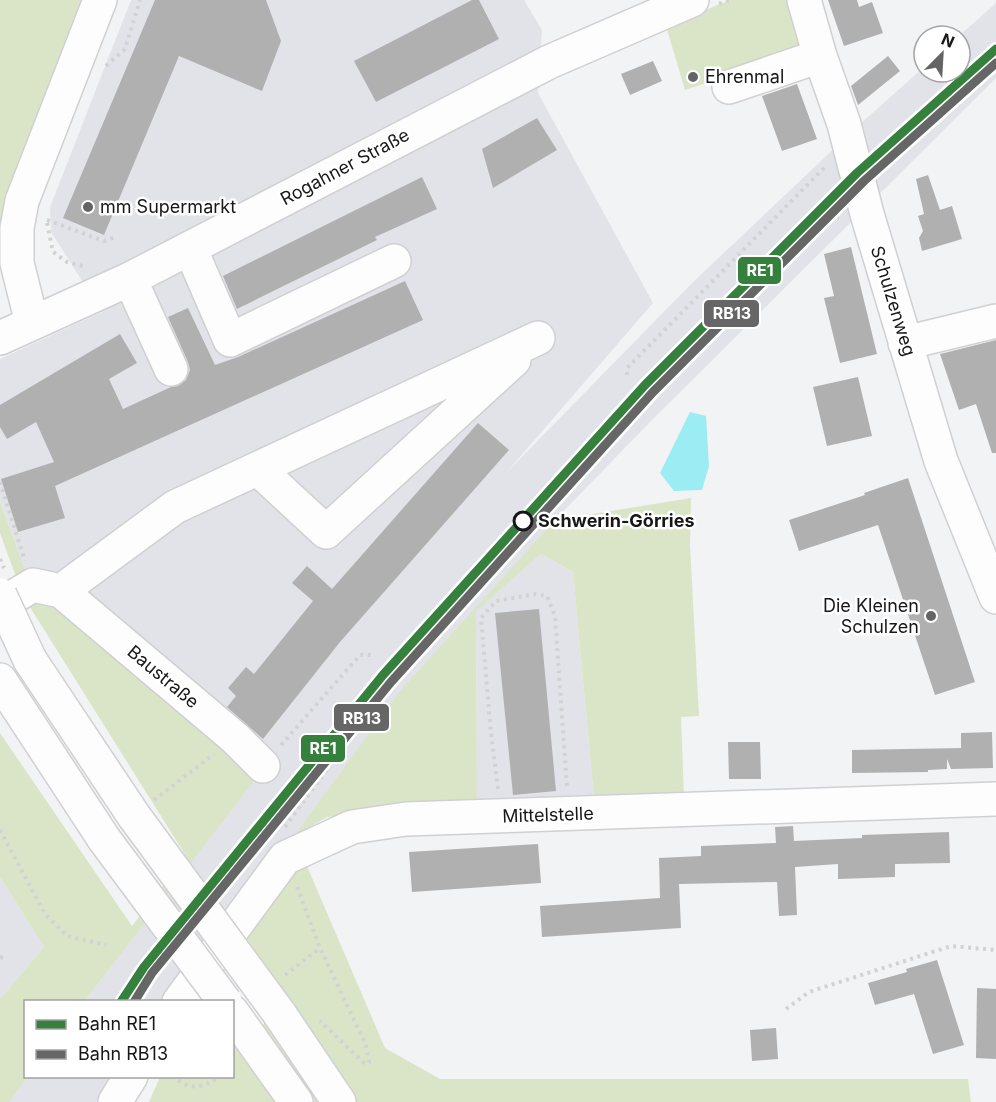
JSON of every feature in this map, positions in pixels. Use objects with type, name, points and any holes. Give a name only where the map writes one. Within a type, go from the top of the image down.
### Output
[{"type":"main road","points":[[32,323],[17,263],[17,228],[21,201],[100,0]]},
{"type":"main road","name":"Rogahner Straße","points":[[0,338],[130,279],[549,62],[692,0]]},
{"type":"main road","name":"Schulzenweg","points":[[804,0],[820,56],[844,124],[867,214],[941,461],[996,597]]},
{"type":"main road","points":[[729,87],[820,56]]},
{"type":"main road","points":[[190,248],[230,340],[394,261]]},
{"type":"main road","points":[[130,279],[171,369]]},
{"type":"main road","points":[[905,343],[996,321]]},
{"type":"main road","points":[[0,605],[47,588],[175,507],[538,339],[326,532],[258,469]]},
{"type":"main road","name":"Baustraße","points":[[47,588],[235,738],[263,766]]},
{"type":"main road","points":[[0,594],[30,660],[141,810],[339,1102]]},
{"type":"main road","points":[[0,681],[104,839],[224,1000]]},
{"type":"main road","name":"Mittelstelle","points":[[180,1000],[285,858],[352,827],[406,819],[996,800]]},
{"type":"main road","points":[[241,1024],[296,1102]]},
{"type":"main road","points":[[115,1102],[130,1078]]},
{"type":"path","points":[[100,70],[125,49],[140,0]]},
{"type":"path","points":[[627,375],[627,368],[831,160]]},
{"type":"path","points":[[646,392],[653,392],[832,218],[867,214]]},
{"type":"path","points":[[91,267],[81,267],[67,262],[53,252],[46,219],[104,241],[116,237]]},
{"type":"path","points":[[0,482],[47,588]]},
{"type":"path","points":[[501,816],[481,618],[496,601],[536,594],[547,596],[555,616],[569,814]]},
{"type":"path","points":[[263,766],[360,655],[375,655]]},
{"type":"path","points":[[320,1020],[365,1064],[369,1062],[366,1046],[320,948],[276,839],[391,682],[394,671]]},
{"type":"path","points":[[141,810],[235,738]]},
{"type":"path","points":[[0,830],[45,914],[67,936],[106,945]]},
{"type":"path","points":[[786,1009],[809,992],[951,946],[996,950]]},
{"type":"path","points":[[283,977],[320,948]]},
{"type":"path","points":[[174,1078],[184,1085],[193,1087],[208,1084],[219,1078]]},
{"type":"shaded area","points":[[131,0],[524,0],[542,30],[538,93],[653,303],[507,472],[692,283],[912,78],[912,84],[972,84],[972,24],[996,3],[996,78],[650,422],[555,520],[488,600],[541,554],[573,572],[594,798],[477,803],[476,615],[164,1000],[86,1000],[262,769],[33,591],[0,501],[0,359],[102,312],[51,232],[50,207]]},
{"type":"shaded area","points":[[0,877],[44,947],[0,999]]},
{"type":"shaded area","points":[[27,1078],[112,1078],[96,1102],[9,1102]]},
{"type":"green space","points":[[0,0],[100,0],[17,263],[0,267]]},
{"type":"green space","points":[[730,0],[804,0],[817,46],[685,90],[666,26]]},
{"type":"green space","points":[[691,498],[690,545],[699,716],[681,717],[684,796],[594,798],[573,572],[541,554],[476,611],[477,803],[327,817],[294,836],[400,691],[555,520]]},
{"type":"green space","points":[[0,501],[33,591],[61,597],[263,769],[86,1000],[24,1000],[24,1078],[27,1078],[9,1102],[0,1102],[0,999],[44,947],[0,877],[0,733],[132,926],[186,856],[23,596],[0,533]]},
{"type":"green space","points":[[294,836],[385,1048],[440,1079],[968,1079],[971,1102],[149,1102],[160,1078],[234,1078],[234,1044],[235,1046],[289,1005],[239,926]]},
{"type":"water","points":[[690,412],[706,416],[709,466],[702,490],[674,491],[660,473]]},
{"type":"building","points":[[155,0],[266,0],[281,41],[262,91],[179,56],[104,235],[63,218]]},
{"type":"building","points":[[472,0],[479,0],[499,39],[376,102],[354,61]]},
{"type":"building","points":[[828,0],[857,0],[859,7],[872,2],[883,33],[844,46]]},
{"type":"building","points":[[888,56],[900,71],[858,105],[851,86]]},
{"type":"building","points":[[653,61],[662,81],[630,95],[621,74]]},
{"type":"building","points":[[797,84],[817,139],[782,151],[762,96]]},
{"type":"building","points":[[537,118],[557,150],[493,188],[482,149]]},
{"type":"building","points":[[928,175],[940,210],[952,206],[962,239],[922,251],[919,238],[923,231],[918,216],[924,214],[916,179]]},
{"type":"building","points":[[422,177],[437,209],[375,237],[377,240],[237,309],[223,276]]},
{"type":"building","points":[[851,247],[877,354],[840,363],[824,298],[834,296],[824,254]]},
{"type":"building","points":[[405,281],[423,320],[55,486],[65,518],[18,532],[1,479],[54,462],[36,422],[7,439],[0,427],[0,405],[120,334],[137,363],[109,379],[123,409],[178,386],[186,380],[190,370],[188,362],[168,317],[188,308],[215,365],[238,357]]},
{"type":"building","points":[[996,340],[996,453],[992,453],[976,404],[959,410],[940,354]]},
{"type":"building","points":[[858,377],[872,436],[827,446],[813,387]]},
{"type":"building","points":[[478,423],[509,450],[340,642],[263,739],[227,707],[236,696],[228,688],[246,667],[254,674],[313,601],[292,583],[307,566],[332,589]]},
{"type":"building","name":"Die Kleinen Schulzen","points":[[908,478],[975,682],[935,695],[878,525],[799,551],[789,520]]},
{"type":"building","points":[[539,609],[556,791],[513,795],[495,613]]},
{"type":"building","points":[[992,732],[993,768],[951,769],[947,759],[947,769],[928,770],[928,772],[852,773],[852,750],[961,748],[961,733]]},
{"type":"building","points":[[728,742],[760,742],[761,779],[729,779]]},
{"type":"building","points":[[793,826],[794,841],[862,838],[862,835],[949,832],[950,863],[895,864],[895,877],[838,879],[838,864],[795,867],[797,915],[779,916],[777,882],[679,884],[681,928],[542,937],[540,906],[660,898],[659,858],[701,856],[701,846],[776,843],[775,827]]},
{"type":"building","points":[[538,844],[541,883],[412,892],[409,852]]},
{"type":"building","points":[[937,960],[964,1045],[933,1054],[914,994],[875,1005],[868,983],[907,972],[906,969]]},
{"type":"building","points":[[977,988],[996,989],[996,1059],[976,1058]]},
{"type":"building","points":[[776,1028],[778,1059],[752,1061],[750,1030]]},
{"type":"rail line","name":"RE1","points":[[122,1000],[144,967],[383,675],[645,385],[857,173],[996,49]]},
{"type":"rail line","name":"RB13","points":[[135,1000],[152,973],[391,682],[653,392],[864,181],[996,63]]},
{"type":"place","name":"Ehrenmal","points":[[693,77]]},
{"type":"place","name":"mm Supermarkt","points":[[88,207]]},
{"type":"place","name":"Schwerin-Görries","points":[[523,521]]},
{"type":"place","name":"Die Kleinen Schulzen","points":[[931,616]]}]
